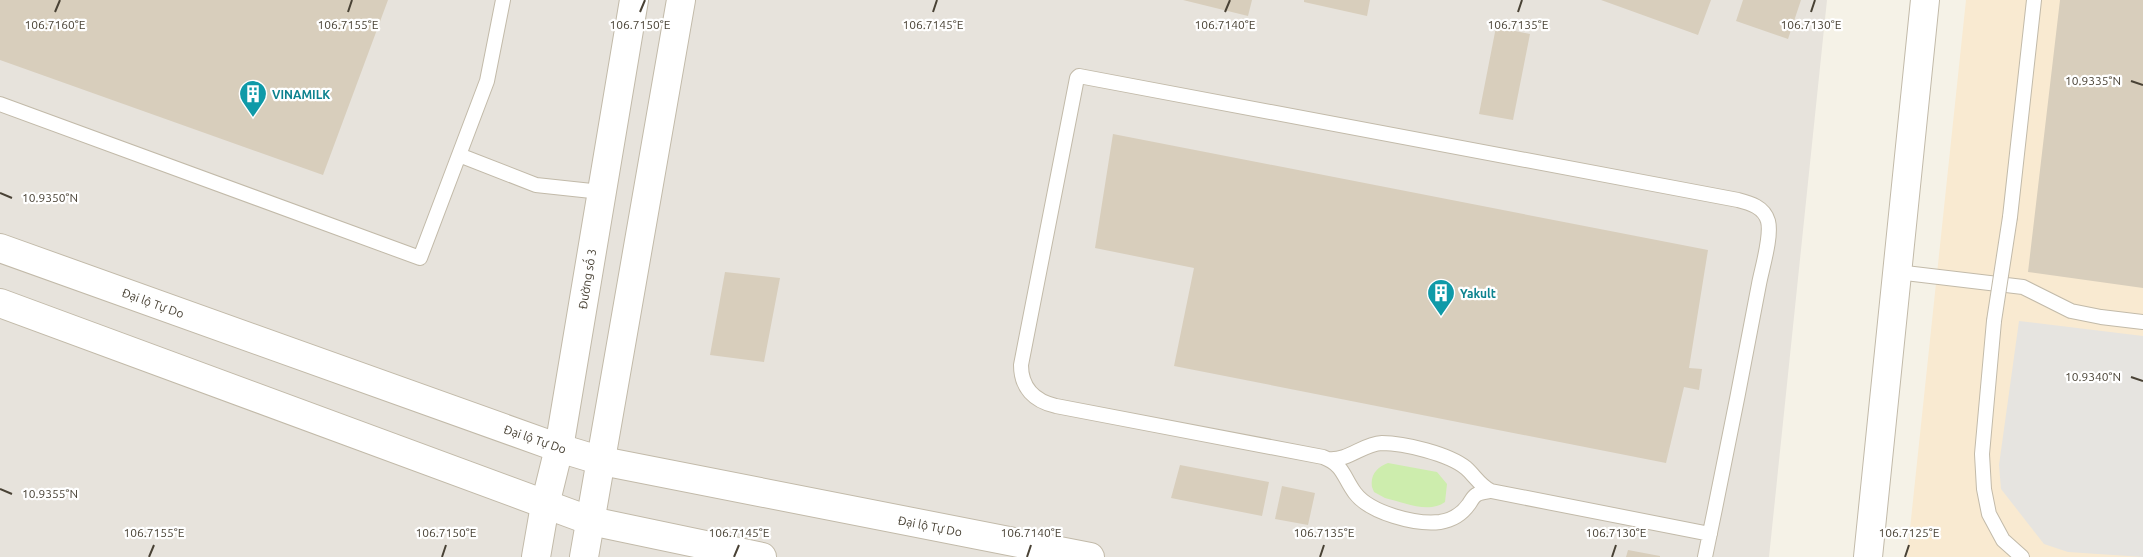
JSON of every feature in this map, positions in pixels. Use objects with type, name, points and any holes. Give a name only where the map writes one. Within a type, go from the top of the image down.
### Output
[{"type":"street","name":"Đường số 3","points":[[536,557],[545,505],[560,448],[634,0]]},
{"type":"street","points":[[584,557],[681,0]]},
{"type":"street","points":[[1868,557],[1924,0]]},
{"type":"street","name":"Đại lộ Tự Do","points":[[0,248],[560,448],[602,461],[1090,557]]},
{"type":"street","points":[[0,303],[591,521],[762,557]]},
{"type":"lane","points":[[0,104],[420,258],[487,81],[503,0]]},
{"type":"lane","points":[[2022,557],[2004,540],[1990,514],[1984,489],[1982,454],[1994,321],[2010,217],[2034,0]]},
{"type":"lane","points":[[1705,557],[1710,534],[1769,228],[1765,215],[1755,206],[1738,200],[1078,77],[1021,365],[1022,380],[1026,388],[1035,397],[1048,404],[1328,459],[1344,459],[1365,447],[1383,443],[1438,453],[1459,463],[1484,488],[1491,491],[1710,534]]},
{"type":"lane","points":[[459,156],[536,186],[601,192]]},
{"type":"lane","points":[[1897,272],[1994,282],[2023,287],[2072,311],[2143,322]]},
{"type":"lane","points":[[1328,459],[1338,464],[1351,487],[1363,501],[1380,512],[1399,517],[1429,522],[1448,520],[1464,510],[1477,494],[1491,491]]},
{"type":"shaded area","points":[[0,0],[1827,0],[1769,557],[0,557]]},
{"type":"shaded area","points":[[1966,0],[2143,0],[2143,557],[1907,557]]},
{"type":"shaded area","points":[[2019,321],[2143,336],[2143,557],[2068,552],[2044,544],[2001,489],[1999,465]]},
{"type":"green space","points":[[1388,463],[1437,472],[1447,484],[1445,502],[1431,507],[1415,506],[1385,498],[1374,492],[1372,487],[1373,475],[1378,469]]},
{"type":"building","name":"VINAMILK","points":[[0,0],[388,0],[323,175],[0,60]]},
{"type":"building","points":[[1183,0],[1252,0],[1248,16]]},
{"type":"building","points":[[1304,0],[1370,0],[1367,16],[1304,2]]},
{"type":"building","points":[[1601,0],[1711,0],[1698,35]]},
{"type":"building","points":[[1743,0],[1801,0],[1788,39],[1736,21]]},
{"type":"building","points":[[2060,0],[2143,0],[2143,288],[2028,272]]},
{"type":"building","points":[[1496,27],[1530,34],[1513,120],[1479,114]]},
{"type":"building","name":"Yakult","points":[[1113,134],[1708,250],[1689,368],[1702,369],[1699,390],[1684,387],[1666,463],[1174,366],[1194,268],[1095,248]]},
{"type":"building","points":[[725,272],[780,278],[764,362],[710,355]]},
{"type":"building","points":[[1180,465],[1269,482],[1262,516],[1171,498]]},
{"type":"building","points":[[1282,486],[1315,493],[1308,525],[1275,519]]},
{"type":"building","points":[[1628,550],[1660,556],[1660,557],[1626,557]]},
{"type":"place","name":"VINAMILK","points":[[253,118]]},
{"type":"place","name":"Yakult","points":[[1441,317]]}]
